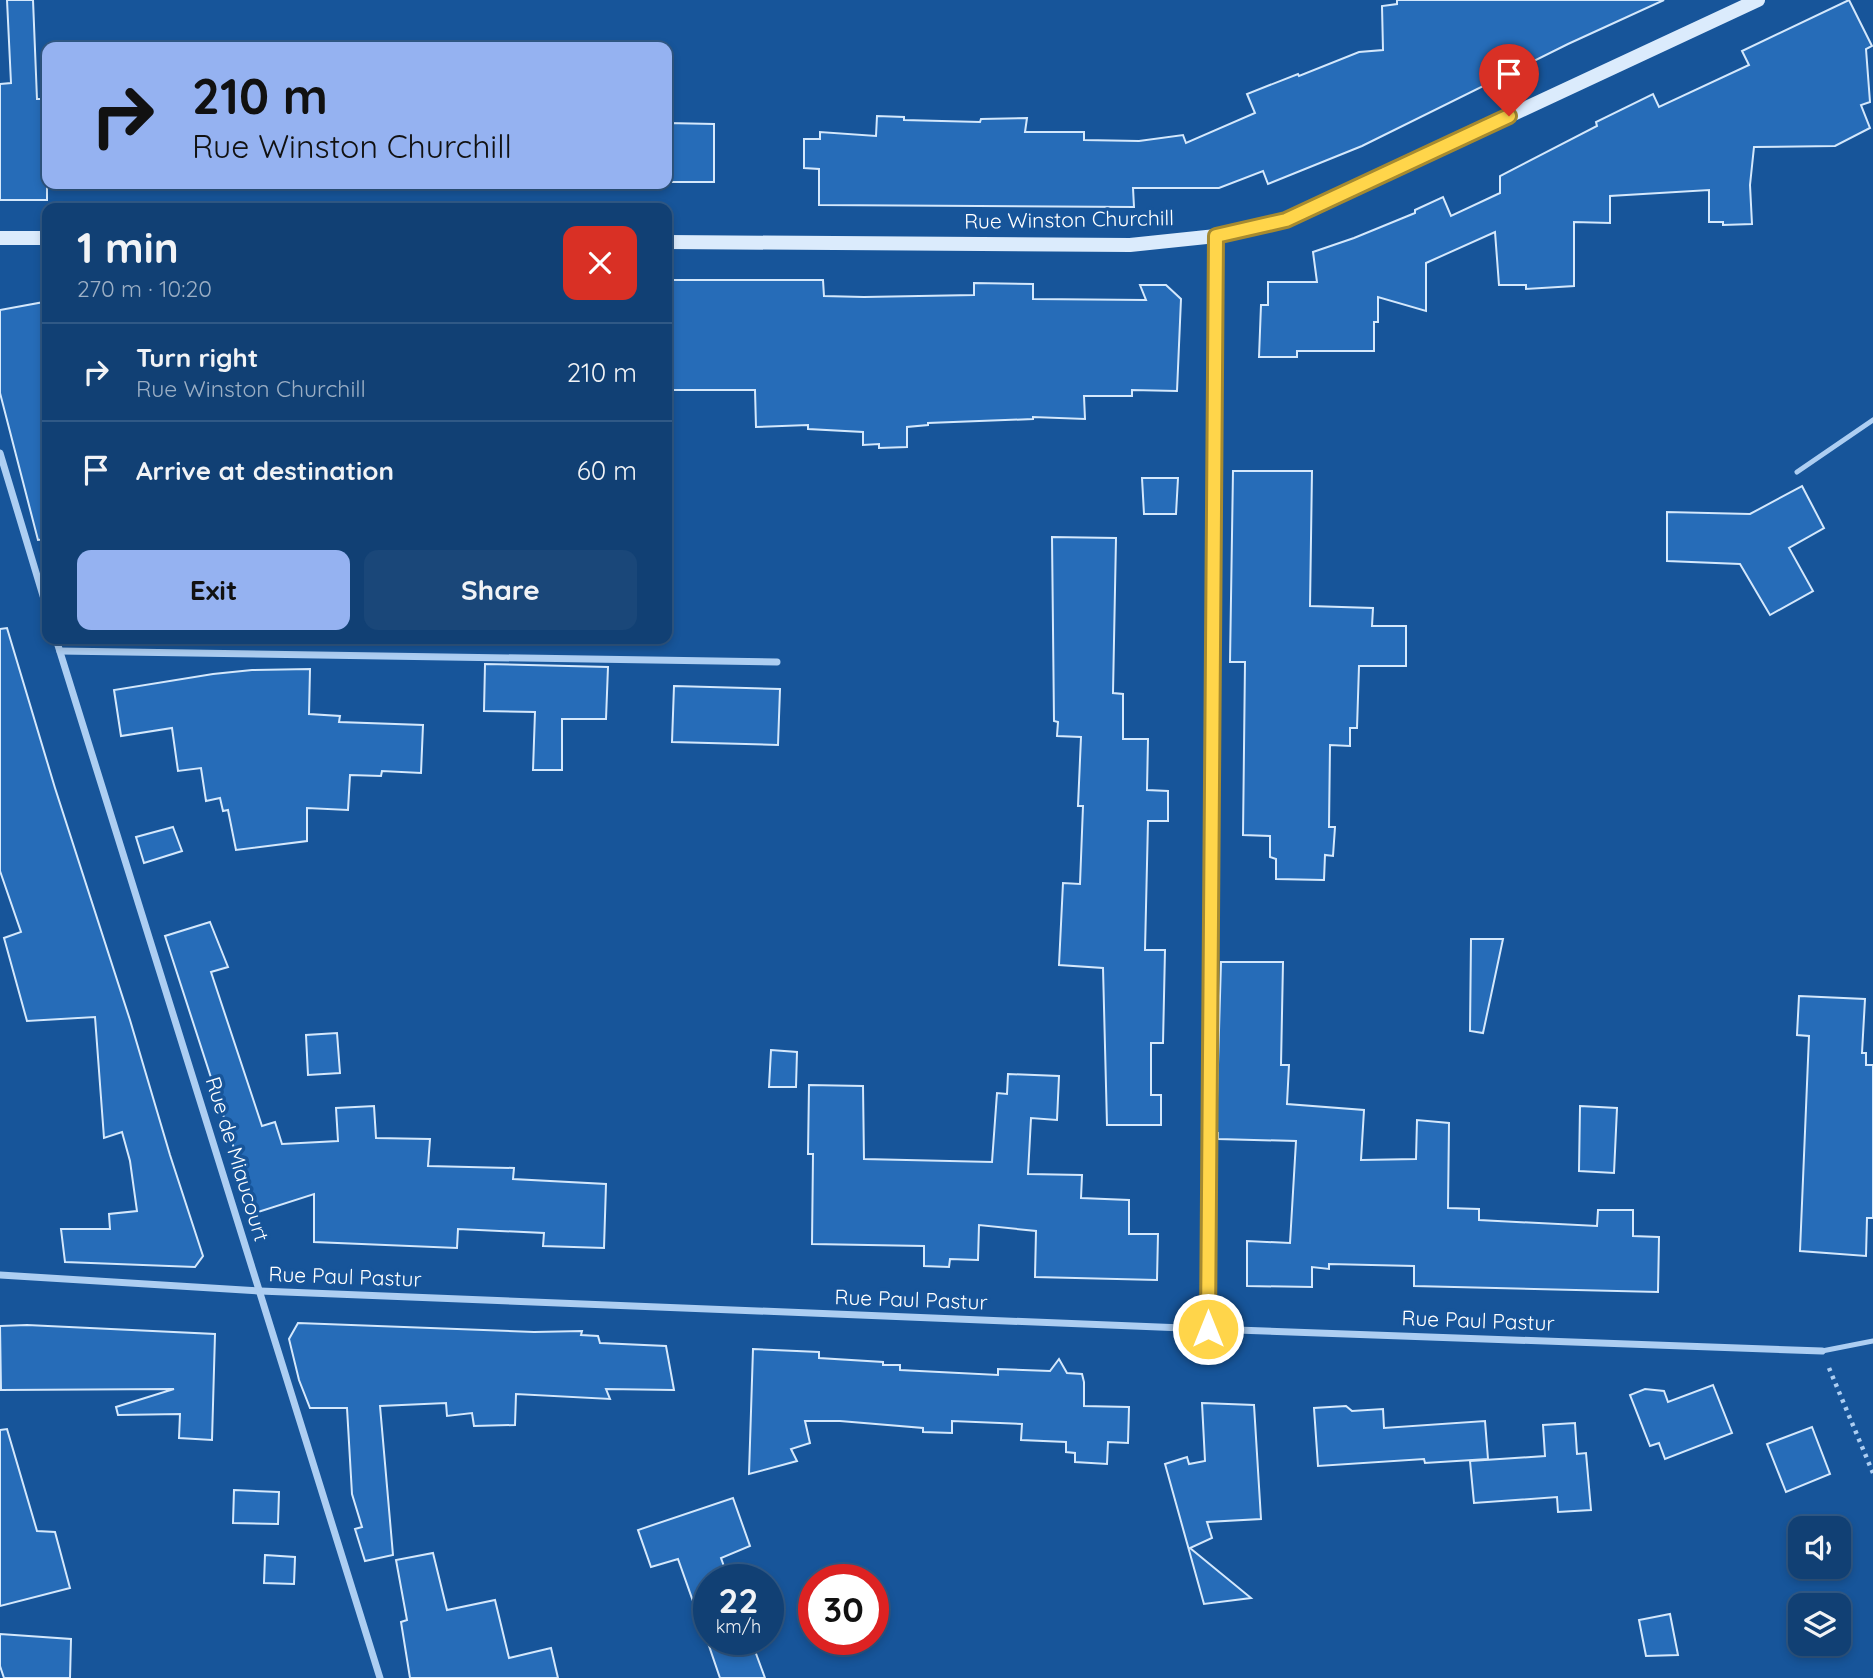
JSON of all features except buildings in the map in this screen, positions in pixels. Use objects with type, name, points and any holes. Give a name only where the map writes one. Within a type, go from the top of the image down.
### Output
[{"type":"main road","name":"Rue Winston Churchill","points":[[672,242],[1129,245],[1216,236],[1286,220],[1758,0]]},
{"type":"main road","points":[[0,238],[42,238]]},
{"type":"street","points":[[1208,1329],[1216,236]]},
{"type":"street","points":[[0,453],[42,592]]},
{"type":"street","name":"Rue de Miaucourt","points":[[58,644],[380,1678]]},
{"type":"street","points":[[60,651],[777,662]]},
{"type":"street","name":"Rue Paul Pastur","points":[[0,1275],[260,1291],[1822,1351]]},
{"type":"lane","points":[[1797,472],[1873,419]]},
{"type":"lane","points":[[1822,1351],[1873,1341]]},
{"type":"path","points":[[1822,1351],[1873,1473]]},
{"type":"route","points":[[1208,1329],[1216,236],[1286,220],[1509,116]]}]
